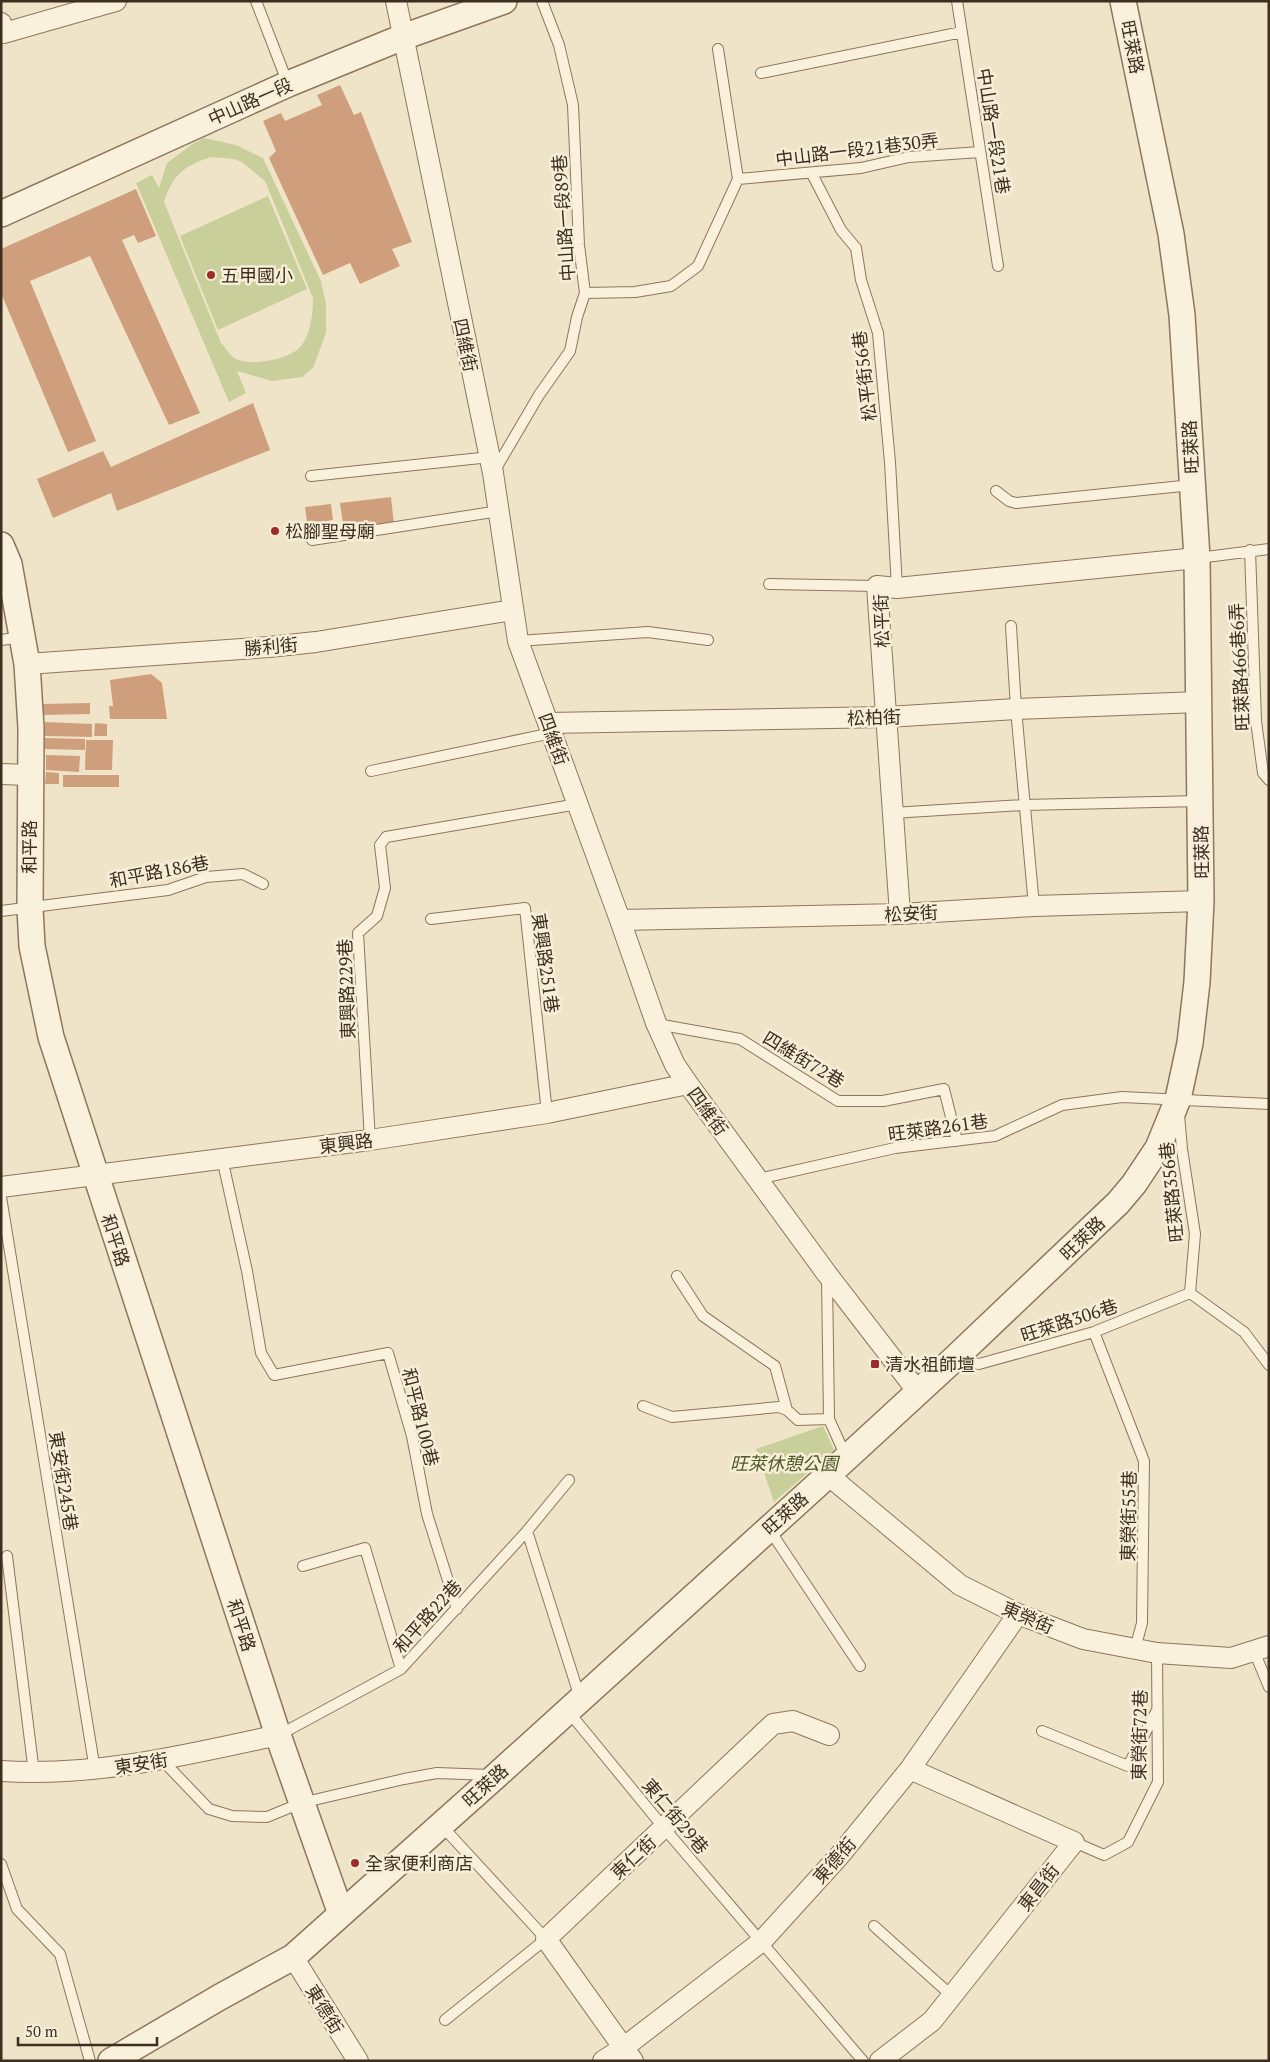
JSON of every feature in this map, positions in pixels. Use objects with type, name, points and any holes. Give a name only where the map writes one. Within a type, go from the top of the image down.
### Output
[{"type":"street","points":[[1,22],[4,33],[116,1]]},
{"type":"street","name":"四維街","points":[[396,1],[491,465],[518,641],[656,1023],[675,1065],[688,1084],[827,1274],[918,1392]]},
{"type":"street","name":"中山路一段","points":[[1,214],[288,84],[403,37],[504,1]]},
{"type":"street","name":"旺萊路","points":[[111,2061],[293,1957],[497,1775],[954,1359],[1118,1203],[1134,1184],[1158,1148],[1178,1099],[1190,1044],[1197,982],[1201,901],[1197,558],[1182,315],[1171,234],[1123,1]]},
{"type":"street","name":"和平路","points":[[4,558],[12,638],[28,664],[31,728],[29,775],[32,946],[51,1037],[278,1735],[341,1914]]},
{"type":"street","name":"松平街","points":[[900,914],[877,586],[897,588],[1197,558]]},
{"type":"street","name":"勝利街","points":[[28,664],[259,648],[316,642],[512,610]]},
{"type":"street","name":"松柏街","points":[[550,728],[887,717],[1016,709],[1199,702]]},
{"type":"street","points":[[1,774],[29,775]]},
{"type":"street","name":"松安街","points":[[620,920],[900,914],[1034,906],[1201,901]]},
{"type":"street","name":"東興路","points":[[1,1187],[370,1140],[547,1113],[688,1084]]},
{"type":"street","name":"東榮街","points":[[828,1475],[960,1585],[1018,1614],[1083,1639],[1157,1654],[1231,1658],[1261,1649]]},
{"type":"street","name":"東德街","points":[[603,2061],[628,2054],[761,1942],[840,1855],[910,1769],[1018,1614]]},
{"type":"street","name":"東仁街","points":[[546,1939],[773,1724],[793,1721],[829,1735]]},
{"type":"street","name":"東安街","points":[[1,1771],[34,1773],[95,1770],[162,1760],[278,1735]]},
{"type":"street","points":[[910,1769],[1074,1842]]},
{"type":"street","name":"東昌街","points":[[880,2061],[932,2021],[1074,1842]]},
{"type":"street","points":[[546,1939],[628,2054]]},
{"type":"street","name":"東德街","points":[[293,1957],[358,2061]]},
{"type":"lane","points":[[256,1],[288,84]]},
{"type":"lane","name":"中山路一段89巷","points":[[491,465],[570,351],[577,317],[585,293],[579,245],[573,105],[559,45],[542,1]]},
{"type":"lane","name":"中山路一段21巷","points":[[957,1],[998,266]]},
{"type":"lane","points":[[761,73],[962,32]]},
{"type":"lane","points":[[585,293],[635,292],[671,286],[698,266],[738,179],[718,49]]},
{"type":"lane","name":"中山路一段21巷30弄","points":[[738,179],[812,174],[861,168],[909,157],[980,152]]},
{"type":"lane","name":"松平街56巷","points":[[812,174],[841,230],[856,248],[861,280],[878,332],[890,462],[897,588]]},
{"type":"lane","points":[[311,476],[491,465]]},
{"type":"lane","points":[[996,490],[1009,502],[1016,504],[1192,485]]},
{"type":"lane","points":[[312,540],[499,511]]},
{"type":"lane","points":[[1197,558],[1269,549]]},
{"type":"lane","name":"旺萊路466巷6弄","points":[[1250,550],[1256,721],[1263,773],[1269,780]]},
{"type":"lane","points":[[769,584],[877,586]]},
{"type":"lane","points":[[1011,626],[1016,709],[1034,906]]},
{"type":"lane","points":[[518,641],[648,632],[708,640]]},
{"type":"lane","points":[[371,771],[550,728]]},
{"type":"lane","points":[[892,813],[1024,805],[1200,801]]},
{"type":"lane","name":"東興路229巷","points":[[370,1140],[358,932],[377,916],[385,888],[380,845],[386,837],[578,804]]},
{"type":"lane","name":"和平路186巷","points":[[1,910],[168,890],[206,877],[243,874],[263,884]]},
{"type":"lane","name":"東興路251巷","points":[[431,919],[525,908],[547,1113]]},
{"type":"lane","name":"四維街72巷","points":[[656,1023],[740,1039],[838,1101],[883,1101],[944,1089],[958,1141]]},
{"type":"lane","name":"旺萊路261巷","points":[[758,1179],[895,1148],[995,1136],[1062,1104],[1122,1097],[1269,1104]]},
{"type":"lane","name":"旺萊路356巷","points":[[1178,1099],[1182,1149],[1195,1234],[1190,1293]]},
{"type":"lane","name":"和平路100巷","points":[[222,1158],[247,1271],[261,1353],[274,1375],[388,1354],[412,1436],[427,1514],[457,1609]]},
{"type":"lane","name":"東安街245巷","points":[[1,1197],[95,1770]]},
{"type":"lane","points":[[827,1274],[829,1420],[846,1457]]},
{"type":"lane","points":[[677,1276],[703,1316],[775,1366],[787,1410]]},
{"type":"lane","points":[[1190,1293],[1244,1332],[1269,1365]]},
{"type":"lane","name":"旺萊路306巷","points":[[954,1359],[979,1364],[1094,1332],[1190,1293]]},
{"type":"lane","name":"東榮街55巷","points":[[1094,1332],[1144,1461],[1142,1623],[1136,1649]]},
{"type":"lane","points":[[644,1406],[672,1417],[780,1407],[787,1410],[798,1420],[829,1420]]},
{"type":"lane","name":"和平路22巷","points":[[278,1735],[400,1669],[457,1609],[569,1480]]},
{"type":"lane","points":[[769,1528],[860,1666]]},
{"type":"lane","points":[[527,1530],[574,1704]]},
{"type":"lane","points":[[303,1566],[365,1548],[400,1669]]},
{"type":"lane","points":[[7,1556],[34,1773]]},
{"type":"lane","points":[[1261,1649],[1269,1687]]},
{"type":"lane","name":"東榮街72巷","points":[[1074,1842],[1104,1855],[1128,1842],[1158,1782],[1157,1654]]},
{"type":"lane","name":"東仁街29巷","points":[[574,1704],[664,1828],[863,2061]]},
{"type":"lane","points":[[1042,1731],[1128,1766],[1157,1709]]},
{"type":"lane","points":[[162,1760],[209,1809],[232,1816],[267,1817],[301,1803],[404,1778],[437,1773],[497,1775]]},
{"type":"lane","points":[[441,1824],[546,1939],[446,2020]]},
{"type":"lane","points":[[1,1864],[17,1908],[60,1954],[90,2061]]},
{"type":"lane","points":[[874,1926],[952,1996]]},
{"type":"green space","points":[[204,138],[236,145],[263,158],[321,281],[326,304],[326,332],[313,368],[302,377],[272,381],[237,371],[246,393],[229,402],[136,183],[152,175],[159,188],[167,163]],"holes":[[[211,157],[234,159],[242,162],[265,181],[313,298],[311,324],[304,342],[295,352],[268,361],[240,361],[234,358],[221,343],[164,202],[171,184],[187,168]]]},
{"type":"green space","points":[[268,196],[307,289],[218,330],[180,236]]},
{"type":"green space","name":"旺萊休憩公園","points":[[823,1426],[834,1450],[774,1502],[756,1449]]},
{"type":"building","points":[[340,85],[354,115],[361,112],[412,242],[392,249],[400,266],[360,284],[350,263],[323,275],[269,158],[276,151],[263,121],[281,113],[285,121],[322,105],[317,95]]},
{"type":"building","points":[[136,189],[156,236],[138,243],[134,235],[122,240],[200,413],[169,425],[90,256],[30,281],[96,441],[68,452],[1,293],[1,249]]},
{"type":"building","points":[[253,403],[270,450],[117,511],[111,493],[53,518],[37,479],[103,451],[111,467]]},
{"type":"building","points":[[391,497],[394,525],[344,531],[340,503]]},
{"type":"building","points":[[331,504],[333,520],[321,522],[322,535],[309,537],[305,507]]},
{"type":"building","points":[[151,674],[162,683],[167,719],[110,719],[109,706],[113,706],[110,680]]},
{"type":"building","points":[[90,703],[90,714],[42,715],[42,704]]},
{"type":"building","points":[[45,722],[92,724],[92,737],[45,736]]},
{"type":"building","points":[[95,723],[107,724],[107,736],[94,736]]},
{"type":"building","points":[[45,738],[85,739],[85,750],[45,749]]},
{"type":"building","points":[[86,740],[113,740],[112,770],[85,770]]},
{"type":"building","points":[[46,755],[80,756],[79,772],[46,770]]},
{"type":"building","points":[[46,772],[59,773],[59,784],[45,784]]},
{"type":"building","points":[[63,775],[119,775],[119,787],[63,787]]},
{"type":"place","name":"五甲國小","points":[[211,275]]},
{"type":"place","name":"松腳聖母廟","points":[[275,531]]},
{"type":"place","name":"清水祖師壇","points":[[875,1364]]},
{"type":"place","name":"全家便利商店","points":[[355,1863]]}]
